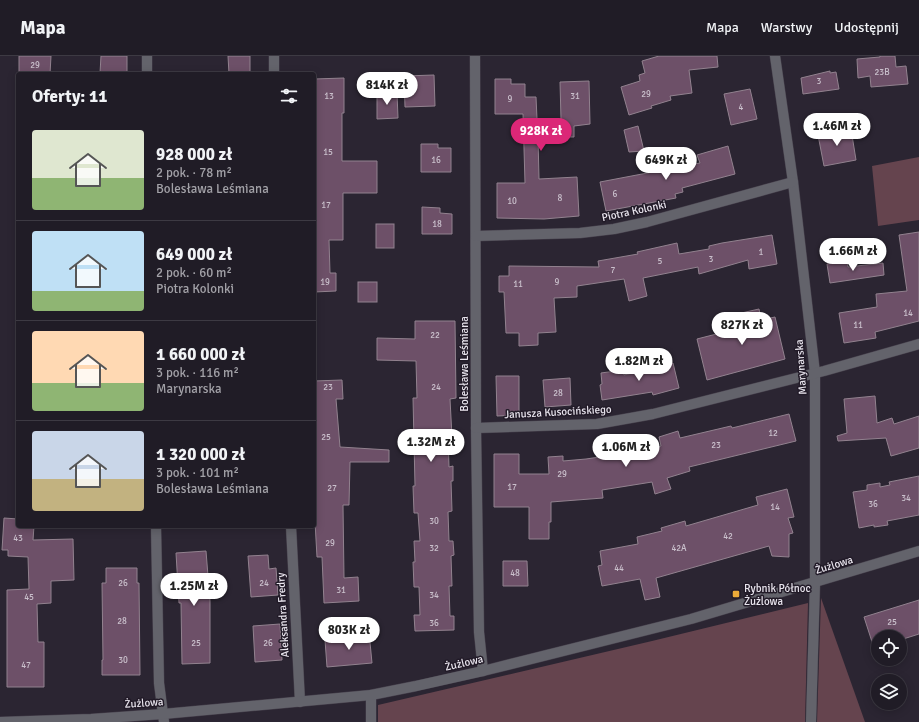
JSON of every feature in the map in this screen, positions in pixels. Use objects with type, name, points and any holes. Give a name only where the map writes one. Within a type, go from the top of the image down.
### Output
[{"type":"street","points":[[147,56],[147,72]]},
{"type":"street","points":[[274,56],[274,72]]},
{"type":"street","name":"Bolesława Leśmiana","points":[[475,56],[476,428],[479,632],[483,671]]},
{"type":"street","name":"Marynarska","points":[[776,56],[793,182],[815,373],[815,583],[811,722]]},
{"type":"street","name":"Piotra Kolonki","points":[[476,236],[580,234],[614,229],[647,222],[793,182]]},
{"type":"street","name":"Janusza Kusocińskiego","points":[[476,428],[597,424],[625,420],[815,373],[919,344]]},
{"type":"street","points":[[156,528],[159,684],[163,718]]},
{"type":"street","name":"Aleksandra Fredry","points":[[291,528],[300,702]]},
{"type":"street","name":"Żużlowa","points":[[0,722],[163,718],[371,695],[483,671],[691,620],[919,551]]},
{"type":"street","points":[[371,695],[371,722]]},
{"type":"shaded area","points":[[919,157],[919,220],[878,226],[872,166]]},
{"type":"shaded area","points":[[821,598],[865,722],[817,722]]},
{"type":"shaded area","points":[[808,603],[805,722],[378,722],[378,705]]},
{"type":"building","points":[[19,56],[51,56],[50,72],[19,72]]},
{"type":"building","points":[[101,56],[127,56],[127,72],[100,72]]},
{"type":"building","points":[[228,56],[250,56],[250,72],[229,72]]},
{"type":"building","points":[[659,56],[717,56],[718,67],[689,70],[692,93],[670,96],[671,100],[629,115],[621,87],[640,81],[639,75],[645,73],[642,61]]},
{"type":"building","points":[[895,56],[896,67],[906,66],[908,84],[871,87],[870,76],[858,78],[857,59]]},
{"type":"building","points":[[830,71],[830,73],[836,72],[839,89],[803,94],[801,78]]},
{"type":"building","points":[[434,75],[435,106],[405,107],[404,76]]},
{"type":"building","points":[[344,78],[342,161],[377,161],[377,193],[343,193],[343,240],[329,240],[330,273],[336,273],[336,291],[316,292],[316,79]]},
{"type":"building","points":[[495,79],[511,79],[511,84],[525,84],[525,97],[536,97],[537,119],[561,119],[560,82],[589,81],[590,124],[574,126],[574,137],[538,137],[539,179],[577,177],[579,216],[544,219],[497,218],[497,183],[525,183],[523,114],[495,114]]},
{"type":"building","points":[[750,89],[757,119],[731,125],[724,94]]},
{"type":"building","points":[[397,93],[398,118],[377,119],[377,94]]},
{"type":"building","points":[[638,126],[644,151],[629,152],[624,130]]},
{"type":"building","points":[[851,129],[856,160],[824,166],[818,135]]},
{"type":"building","points":[[421,144],[438,144],[438,148],[451,148],[451,172],[421,172]]},
{"type":"building","points":[[728,146],[735,174],[682,188],[683,192],[675,194],[676,198],[606,211],[600,182],[700,163],[697,155]]},
{"type":"building","points":[[422,207],[440,208],[440,213],[452,214],[452,234],[422,234]]},
{"type":"building","points":[[376,224],[394,224],[394,248],[376,248]]},
{"type":"building","points":[[919,232],[919,321],[875,332],[876,338],[844,343],[839,313],[877,307],[876,294],[907,291],[899,235]]},
{"type":"building","points":[[772,235],[777,264],[749,269],[748,260],[699,274],[698,267],[643,278],[647,296],[629,301],[624,279],[577,286],[577,297],[554,298],[556,332],[538,333],[538,345],[519,346],[519,333],[506,333],[504,292],[499,292],[499,276],[509,276],[509,266],[599,267],[598,261],[638,254],[637,252],[677,243],[679,254],[709,249],[709,246],[722,243]]},
{"type":"building","points":[[847,261],[848,267],[883,263],[884,275],[830,283],[827,264]]},
{"type":"building","points":[[358,282],[377,282],[377,302],[358,302]]},
{"type":"building","points":[[759,309],[761,320],[775,317],[785,359],[707,380],[697,339],[740,328],[737,314]]},
{"type":"building","points":[[415,321],[455,321],[456,398],[450,399],[452,437],[448,437],[449,467],[453,466],[453,481],[451,481],[452,511],[448,512],[449,541],[453,541],[454,555],[451,556],[452,586],[449,586],[450,616],[454,616],[454,630],[415,631],[414,615],[420,615],[419,587],[414,587],[413,562],[415,562],[414,541],[420,541],[418,513],[414,513],[413,486],[415,486],[413,398],[417,398],[416,361],[377,360],[377,338],[415,339]]},
{"type":"building","points":[[673,363],[679,388],[653,395],[652,392],[602,400],[600,385],[602,384],[601,373],[623,370],[624,375]]},
{"type":"building","points":[[496,376],[519,376],[519,415],[497,416]]},
{"type":"building","points":[[570,378],[571,405],[545,407],[543,380]]},
{"type":"building","points":[[342,380],[343,399],[336,399],[340,447],[389,450],[389,462],[350,462],[349,505],[343,505],[344,578],[358,577],[359,601],[324,603],[322,557],[317,557],[315,528],[316,381]]},
{"type":"building","points":[[875,396],[877,423],[892,418],[894,424],[919,416],[919,448],[891,456],[886,438],[838,441],[837,436],[847,433],[844,399]]},
{"type":"building","points":[[789,414],[796,441],[689,467],[690,471],[667,478],[671,489],[655,494],[652,482],[602,490],[603,498],[551,502],[549,539],[529,539],[529,507],[494,507],[494,454],[519,454],[519,474],[549,474],[548,457],[563,456],[563,461],[586,459],[613,455],[612,451],[629,449],[630,455],[661,446],[659,437],[678,431],[680,438],[731,426],[732,428]]},
{"type":"building","points":[[919,476],[919,515],[887,521],[888,525],[874,527],[874,525],[859,528],[853,492],[867,490],[867,485],[880,483],[880,487],[890,485],[889,482]]},
{"type":"building","points":[[787,489],[794,517],[788,518],[793,533],[789,534],[789,557],[772,556],[769,546],[656,578],[660,597],[645,600],[640,579],[602,586],[598,566],[602,565],[600,551],[638,544],[637,537],[662,531],[661,528],[685,521],[686,526],[758,505],[756,497]]},
{"type":"building","points":[[4,518],[16,519],[16,528],[34,528],[33,540],[73,539],[74,580],[51,581],[51,603],[37,604],[38,642],[44,642],[44,687],[7,687],[7,590],[29,589],[28,557],[8,556],[8,550],[2,550]]},
{"type":"building","points":[[206,551],[210,601],[210,663],[182,664],[181,603],[179,603],[176,553]]},
{"type":"building","points":[[268,555],[269,569],[276,568],[278,595],[251,597],[248,556]]},
{"type":"building","points":[[503,561],[527,561],[528,586],[503,586]]},
{"type":"building","points":[[106,568],[137,568],[137,583],[139,583],[140,675],[102,675],[102,583],[106,583]]},
{"type":"building","points":[[919,600],[919,634],[907,638],[907,630],[871,630],[871,639],[864,617]]},
{"type":"building","points":[[280,624],[282,660],[255,662],[253,626]]},
{"type":"building","points":[[369,632],[372,663],[327,667],[325,640],[350,638],[349,634]]},
{"type":"place","name":"Rybnik Północ Żużlowa","points":[[736,594]]}]
